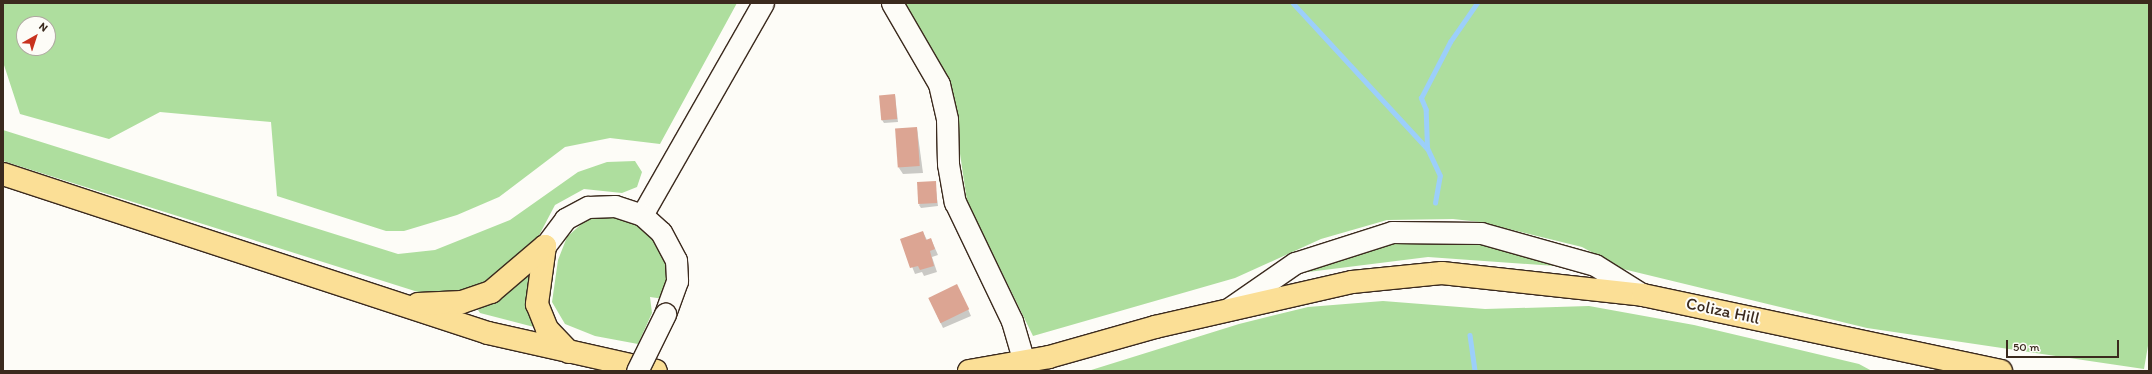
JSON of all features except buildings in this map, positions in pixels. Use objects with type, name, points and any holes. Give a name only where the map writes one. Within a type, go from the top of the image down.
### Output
[{"type":"highway","points":[[3,174],[405,304],[488,333],[656,371]]},
{"type":"highway","points":[[405,304],[478,298],[514,275],[545,246]]},
{"type":"highway","points":[[545,246],[537,304],[547,329],[569,352]]},
{"type":"highway","name":"Coliza Hill","points":[[970,371],[1022,367],[1225,312],[1352,282],[1442,273],[1644,295],[2000,371]]},
{"type":"street","points":[[642,216],[763,3]]},
{"type":"street","points":[[892,3],[939,84],[947,119],[948,164],[955,202],[1012,321],[1022,367]]},
{"type":"street","points":[[545,246],[565,219],[588,207],[620,207],[642,216],[661,232],[676,260],[677,281],[665,314],[637,371]]},
{"type":"street","points":[[1225,312],[1295,262],[1392,232],[1481,233],[1595,265],[1644,295]]},
{"type":"green space","points":[[3,3],[737,3],[660,144],[610,138],[565,147],[499,197],[457,215],[404,231],[386,231],[277,196],[271,122],[160,112],[109,139],[20,114],[3,62]]},
{"type":"green space","points":[[898,3],[2149,3],[2149,340],[2144,369],[1867,328],[1623,269],[1582,247],[1480,222],[1453,219],[1387,220],[1321,239],[1235,278],[1033,336],[967,201],[952,100],[933,50]]},
{"type":"green space","points":[[3,130],[398,254],[435,250],[510,220],[578,172],[607,162],[635,161],[642,172],[637,187],[622,193],[584,189],[555,205],[535,243],[501,280],[437,298],[3,161]]},
{"type":"green space","points":[[616,216],[643,226],[663,245],[671,275],[664,299],[650,297],[652,313],[638,344],[595,336],[565,324],[552,302],[558,260],[567,237],[588,218]]},
{"type":"green space","points":[[1432,240],[1482,244],[1583,268],[1428,257],[1292,274],[1390,243]]},
{"type":"green space","points":[[537,261],[534,327],[480,313],[478,310]]},
{"type":"green space","points":[[1383,301],[1485,309],[1589,306],[1694,325],[1859,364],[1872,371],[1088,371],[1239,324],[1308,307]]},
{"type":"waterway","points":[[1293,3],[1427,148]]},
{"type":"waterway","points":[[1435,203],[1440,176],[1427,148],[1426,110],[1421,98],[1450,42],[1477,3]]},
{"type":"waterway","points":[[1470,335],[1475,371]]}]
